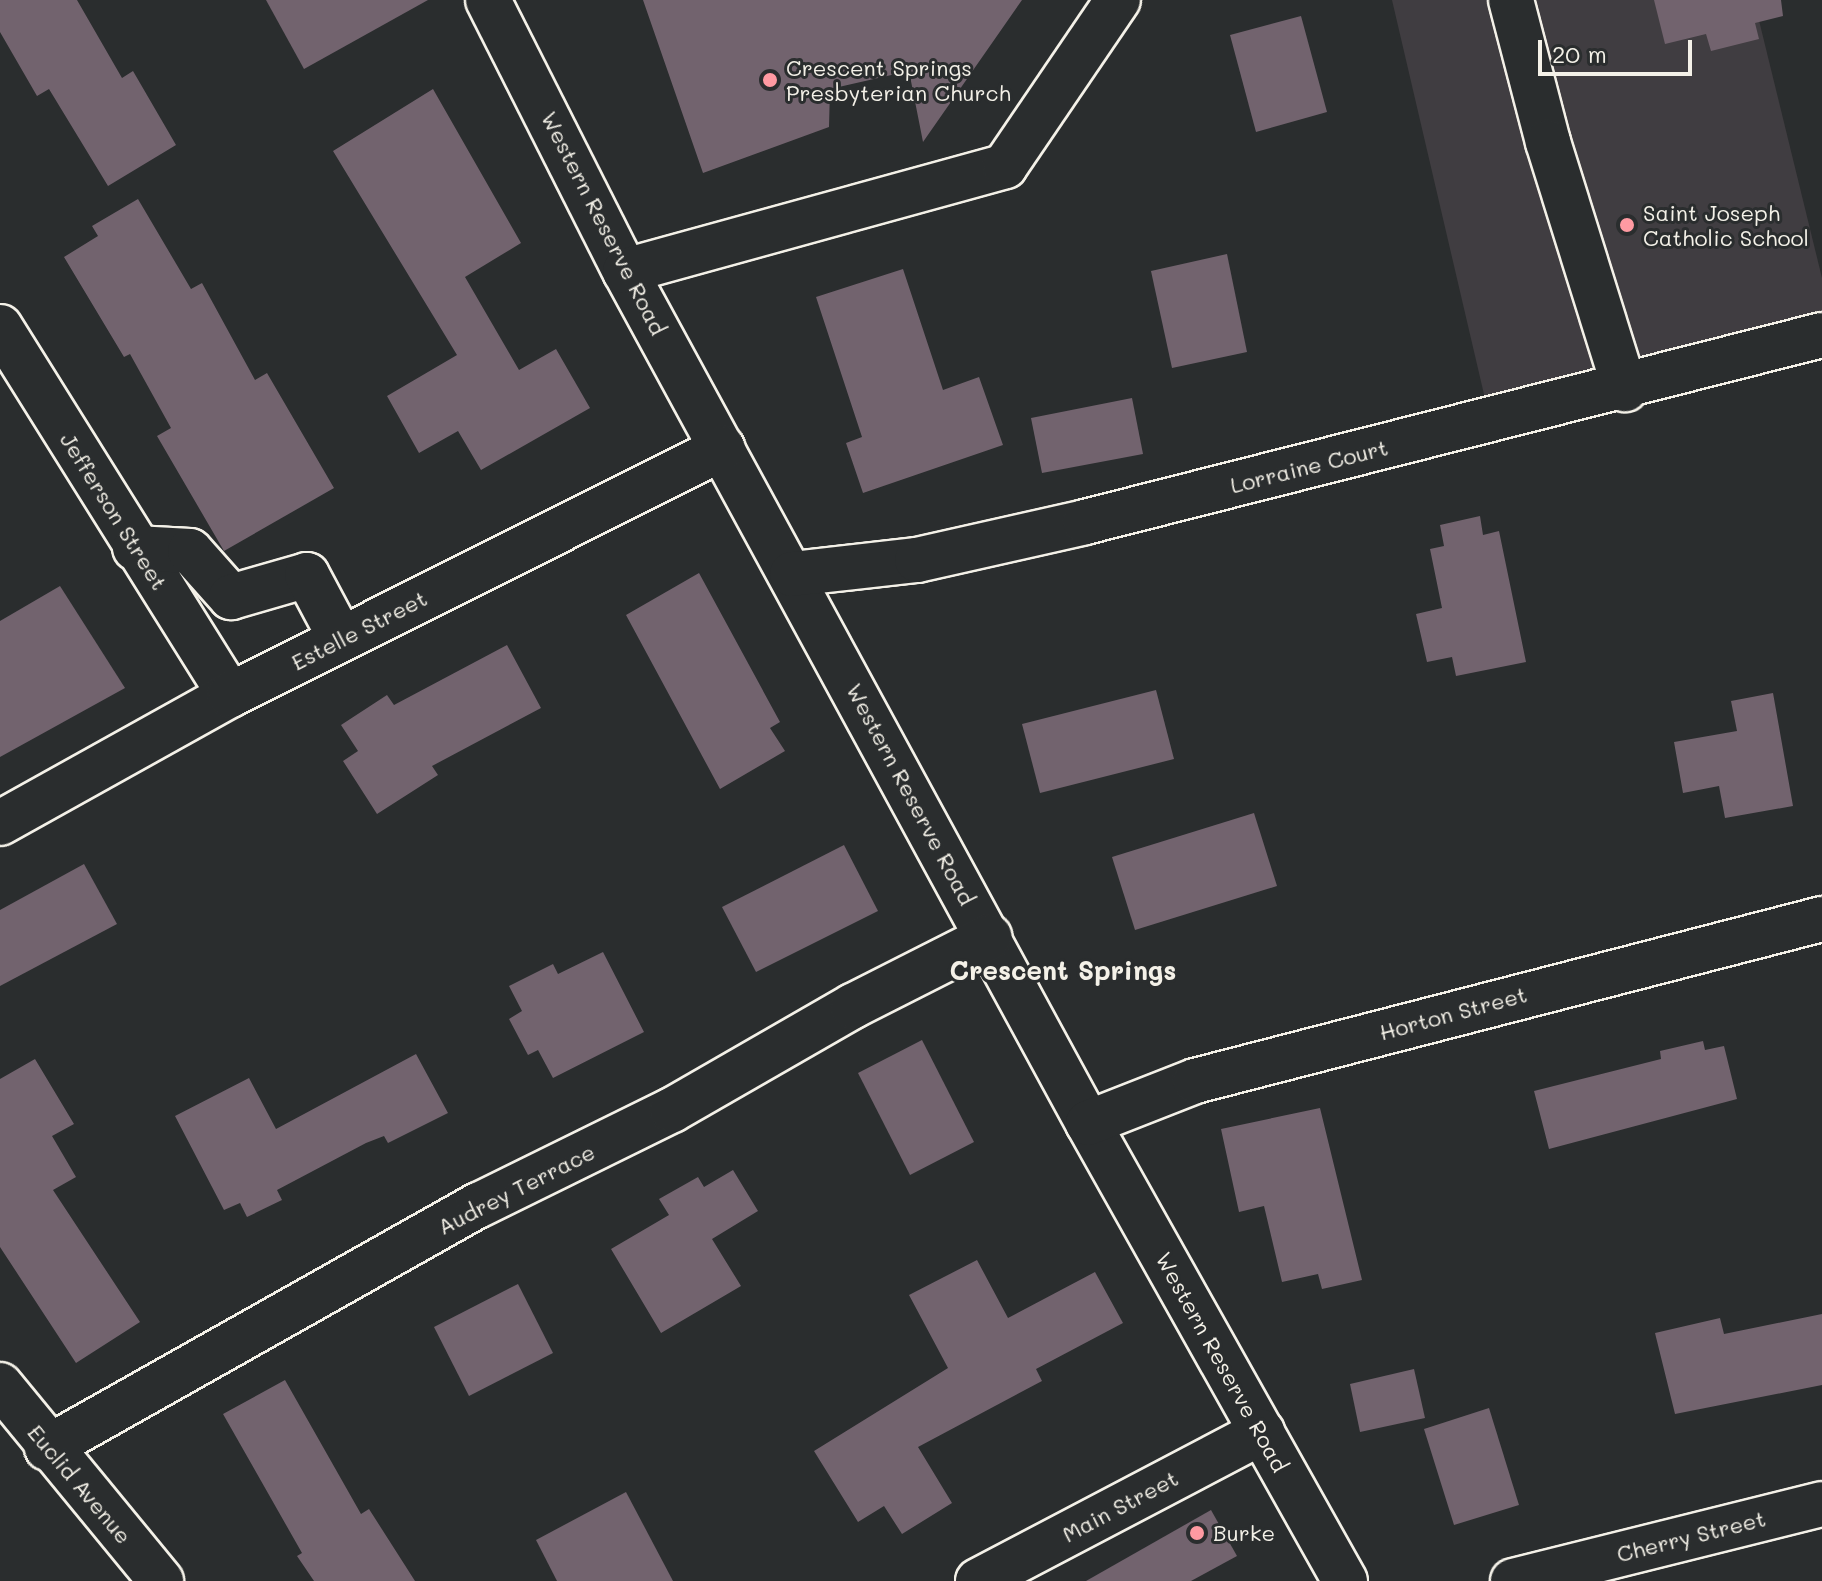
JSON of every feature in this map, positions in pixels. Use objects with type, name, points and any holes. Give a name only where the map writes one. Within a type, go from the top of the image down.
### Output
[{"type":"street","name":"Western Reserve Road","points":[[488,0],[625,271],[1088,1123],[1345,1581]]},
{"type":"street","points":[[625,271],[1005,166],[1118,0]]},
{"type":"street","points":[[1511,0],[1548,142],[1625,389]]},
{"type":"street","name":"Jefferson Street","points":[[0,327],[135,548],[230,695]]},
{"type":"street","name":"Lorraine Court","points":[[792,574],[917,560],[1085,522],[1625,389],[1822,335]]},
{"type":"street","name":"Estelle Street","points":[[0,823],[230,695],[723,448]]},
{"type":"street","points":[[135,548],[190,551],[231,597],[307,575],[341,639]]},
{"type":"street","name":"Horton Street","points":[[1088,1123],[1195,1081],[1822,919]]},
{"type":"street","name":"Audrey Terrace","points":[[47,1448],[479,1205],[672,1110],[853,1006],[989,937]]},
{"type":"street","name":"Euclid Avenue","points":[[0,1385],[47,1448],[161,1581]]},
{"type":"street","name":"Main Street","points":[[978,1581],[1262,1432]]},
{"type":"street","name":"Cherry Street","points":[[1513,1581],[1822,1504]]},
{"type":"shaded area","name":"Saint Joseph Catholic School","points":[[1392,0],[1754,0],[1822,278],[1822,335],[1490,420]]},
{"type":"building","points":[[0,0],[77,0],[122,78],[133,71],[176,145],[108,186],[49,89],[37,96],[0,32]]},
{"type":"building","points":[[266,0],[428,0],[304,69]]},
{"type":"building","name":"Crescent Springs Presbyterian Church","points":[[643,0],[1022,0],[923,142],[909,71],[830,89],[829,127],[703,173]]},
{"type":"building","points":[[1654,0],[1781,0],[1783,16],[1755,23],[1759,39],[1711,51],[1706,34],[1665,44]]},
{"type":"building","points":[[1301,16],[1327,112],[1256,132],[1230,35]]},
{"type":"building","points":[[433,89],[521,243],[465,277],[519,370],[556,349],[590,408],[481,470],[458,431],[419,453],[387,396],[457,355],[333,151]]},
{"type":"building","points":[[138,199],[191,289],[202,283],[255,380],[267,373],[334,488],[224,551],[157,436],[171,428],[130,354],[124,357],[64,257],[98,236],[92,226]]},
{"type":"building","points":[[1227,254],[1247,352],[1172,368],[1151,271]]},
{"type":"building","points":[[903,269],[943,390],[979,377],[1003,445],[863,493],[846,443],[862,437],[816,297]]},
{"type":"building","points":[[1132,398],[1143,454],[1042,473],[1031,418]]},
{"type":"building","points":[[1480,516],[1483,535],[1499,531],[1526,662],[1456,676],[1452,657],[1427,662],[1416,614],[1442,608],[1430,549],[1444,546],[1440,525]]},
{"type":"building","points":[[699,573],[780,722],[770,728],[785,751],[720,789],[626,615]]},
{"type":"building","points":[[60,586],[125,688],[0,757],[0,621]]},
{"type":"building","points":[[507,645],[541,708],[432,766],[438,775],[377,814],[343,761],[358,751],[341,725],[387,695],[394,705]]},
{"type":"building","points":[[1156,690],[1174,759],[1040,793],[1022,724]]},
{"type":"building","points":[[1773,693],[1793,806],[1725,818],[1719,786],[1683,793],[1674,742],[1737,731],[1731,701]]},
{"type":"building","points":[[1254,813],[1277,886],[1135,930],[1112,857]]},
{"type":"building","points":[[844,845],[878,911],[756,972],[722,907]]},
{"type":"building","points":[[84,864],[117,924],[0,986],[0,910]]},
{"type":"building","points":[[603,952],[644,1032],[553,1078],[538,1050],[528,1055],[509,1019],[522,1011],[509,986],[553,964],[558,974]]},
{"type":"building","points":[[922,1040],[974,1142],[910,1175],[858,1073]]},
{"type":"building","points":[[1703,1041],[1705,1050],[1724,1046],[1737,1099],[1549,1149],[1534,1091],[1661,1059],[1660,1051]]},
{"type":"building","points":[[416,1054],[448,1113],[388,1143],[384,1136],[366,1143],[277,1190],[282,1200],[247,1217],[240,1203],[224,1210],[175,1116],[249,1078],[276,1129]]},
{"type":"building","points":[[35,1059],[74,1124],[52,1136],[76,1177],[53,1190],[140,1322],[76,1363],[0,1247],[0,1079]]},
{"type":"building","points":[[1320,1108],[1362,1280],[1322,1289],[1318,1274],[1282,1282],[1264,1206],[1239,1212],[1221,1129]]},
{"type":"building","points":[[733,1170],[758,1211],[712,1239],[741,1286],[661,1333],[611,1249],[669,1215],[659,1199],[698,1177],[704,1187]]},
{"type":"building","points":[[977,1260],[1008,1318],[1095,1272],[1123,1323],[1036,1369],[1042,1381],[918,1447],[952,1503],[902,1534],[884,1506],[858,1522],[814,1451],[948,1368],[909,1295]]},
{"type":"building","points":[[518,1284],[553,1353],[469,1396],[434,1327]]},
{"type":"building","points":[[1822,1314],[1822,1385],[1675,1414],[1655,1333],[1720,1318],[1724,1334]]},
{"type":"building","points":[[1414,1369],[1425,1418],[1360,1432],[1350,1384]]},
{"type":"building","points":[[285,1380],[361,1514],[369,1509],[415,1581],[314,1581],[297,1556],[302,1553],[223,1414]]},
{"type":"building","points":[[1489,1408],[1519,1505],[1454,1525],[1424,1429]]},
{"type":"building","points":[[626,1492],[673,1581],[557,1581],[536,1540]]},
{"type":"building","name":"Burke","points":[[1211,1510],[1237,1556],[1191,1581],[1086,1581]]},
{"type":"place","name":"Crescent Springs Presbyterian Church","points":[[770,80]]},
{"type":"place","name":"Saint Joseph Catholic School","points":[[1627,225]]},
{"type":"place","name":"Burke","points":[[1197,1533]]},
{"type":"district","name":"Crescent Springs","points":[[1063,971]]}]
